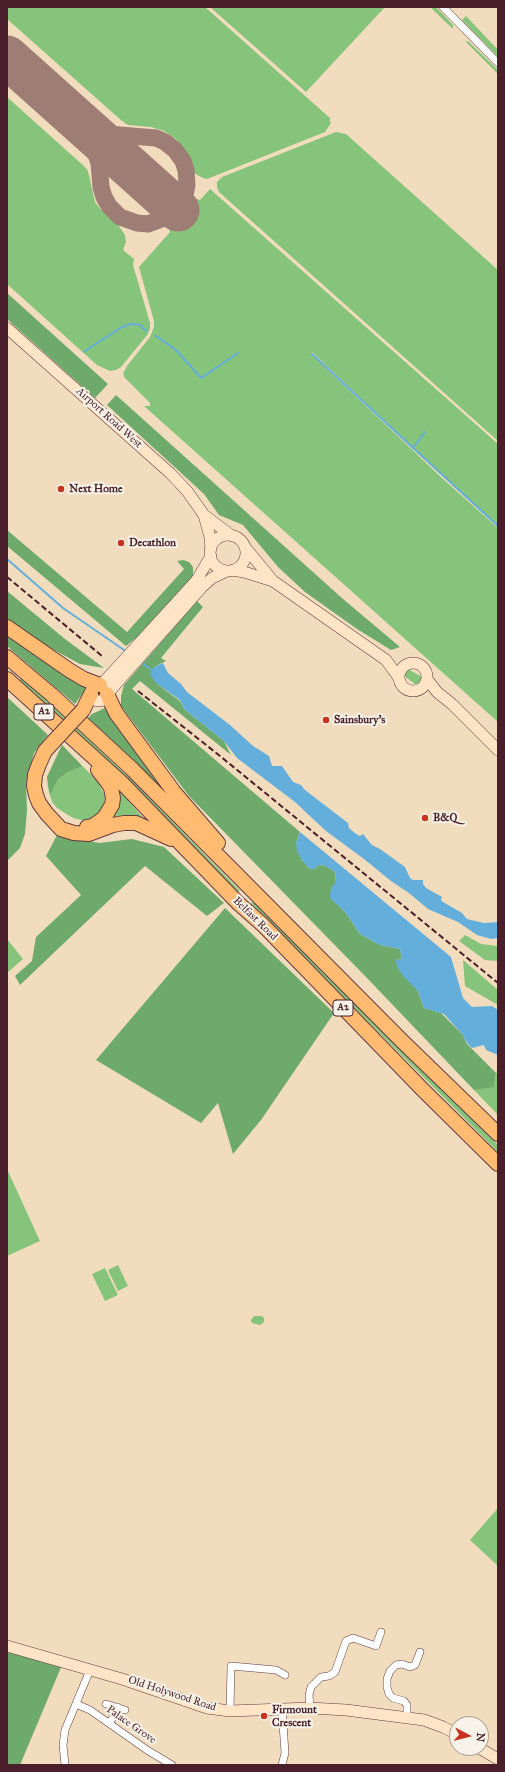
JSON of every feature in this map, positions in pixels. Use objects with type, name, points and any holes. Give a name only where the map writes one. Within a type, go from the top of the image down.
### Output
[{"type":"highway","points":[[7,627],[101,692],[174,792],[235,862],[252,890]]},
{"type":"highway","name":"Belfast Road","points":[[7,657],[52,695],[132,769],[498,1134]]},
{"type":"highway","name":"Belfast Road","points":[[7,679],[123,784],[498,1164]]},
{"type":"highway","points":[[101,692],[45,751],[35,775],[34,786],[39,803],[61,829],[74,833],[89,834],[113,825],[136,823],[160,833],[188,851]]},
{"type":"highway","points":[[52,820],[83,827],[92,826],[104,818],[112,805],[112,793],[108,782],[80,744]]},
{"type":"street","points":[[442,7],[498,63]]},
{"type":"street","name":"Airport Road West","points":[[7,328],[170,473],[187,491],[204,515],[232,536]]},
{"type":"street","name":"Airport Road West","points":[[204,515],[210,537],[211,553]]},
{"type":"street","points":[[68,670],[84,676],[102,676],[116,670],[134,657],[196,581],[211,553],[213,545],[221,537],[232,536],[238,538],[273,581],[386,660],[405,689],[412,691],[419,690],[437,692]]},
{"type":"street","points":[[101,692],[202,587],[212,578],[243,564],[246,552],[245,547]]},
{"type":"street","points":[[211,553],[216,566],[244,572],[273,581]]},
{"type":"street","points":[[386,660],[408,664],[412,663],[422,666],[425,670],[427,679],[437,692],[452,704],[498,750]]},
{"type":"street","points":[[399,678],[401,670],[408,664]]},
{"type":"street","points":[[101,692],[116,670]]},
{"type":"street","points":[[419,690],[423,687],[427,679]]},
{"type":"street","points":[[310,1708],[311,1687],[321,1677],[329,1676],[335,1672],[346,1641],[354,1638],[376,1646],[381,1632]]},
{"type":"street","name":"Old Holywood Road","points":[[7,1646],[152,1688],[200,1706],[230,1710],[310,1708],[407,1717],[424,1720],[449,1730]]},
{"type":"street","points":[[407,1717],[407,1705],[404,1701],[393,1698],[389,1694],[387,1679],[390,1672],[396,1665],[402,1664],[410,1667],[415,1665],[420,1652]]},
{"type":"street","points":[[230,1710],[231,1666],[276,1670],[285,1675]]},
{"type":"street","points":[[65,1765],[63,1752],[65,1730],[90,1670]]},
{"type":"street","name":"Palace Grove","points":[[76,1704],[90,1710],[147,1750],[172,1765]]},
{"type":"street","points":[[106,1704],[125,1710]]},
{"type":"street","points":[[109,1723],[115,1715],[117,1707]]},
{"type":"street","points":[[282,1709],[285,1753],[282,1765]]},
{"type":"street","points":[[489,1754],[498,1759]]},
{"type":"green space","points":[[7,7],[205,7],[331,119],[329,120],[331,123],[325,132],[207,179],[203,178],[192,172],[188,157],[176,139],[164,131],[151,127],[128,125],[122,121],[7,19]]},
{"type":"green space","points":[[210,7],[385,7],[306,92]]},
{"type":"green space","points":[[430,7],[436,7],[453,25],[453,29]]},
{"type":"green space","points":[[466,16],[498,50],[498,57],[462,20]]},
{"type":"green space","points":[[465,41],[469,42],[498,70],[498,74]]},
{"type":"green space","points":[[7,97],[85,167],[88,171],[95,202],[101,210],[117,223],[125,235],[126,242],[123,250],[134,259],[133,265],[150,323],[150,328],[148,334],[121,367],[116,370],[110,371],[97,365],[7,284]]},
{"type":"green space","points":[[336,132],[346,134],[498,270],[498,441],[219,192],[217,182],[222,177]]},
{"type":"green space","points":[[210,189],[498,444],[498,526],[312,352],[311,354],[442,478],[498,528],[498,722],[144,406],[150,406],[150,403],[125,378],[123,374],[127,366],[150,337],[154,327],[154,321],[139,267],[197,199],[200,200]]},
{"type":"green space","points":[[7,293],[108,384],[95,398],[7,319]]},
{"type":"green space","points":[[116,395],[343,599],[400,647],[391,650],[357,629],[305,592],[278,567],[243,525],[219,515],[204,494],[107,405]]},
{"type":"green space","points":[[7,530],[127,632],[184,569],[177,561],[183,560],[189,562],[193,567],[193,577],[136,638],[126,646],[7,546]]},
{"type":"green space","points":[[7,591],[65,639],[104,668],[80,664],[43,644],[7,618]]},
{"type":"green space","points":[[197,601],[203,607],[161,658],[166,661],[154,667],[156,683],[180,701],[184,709],[224,741],[231,755],[140,681],[132,689],[300,832],[296,843],[302,860],[310,869],[314,869],[319,865],[326,866],[335,872],[336,882],[331,898],[346,913],[360,934],[380,945],[400,949],[402,959],[396,960],[418,991],[424,1008],[441,1013],[463,1035],[466,1043],[496,1073],[494,1087],[474,1090],[189,796],[121,706],[121,696],[124,685]]},
{"type":"green space","points":[[7,631],[83,685],[86,689],[75,704],[7,646]]},
{"type":"green space","points":[[408,669],[422,677],[420,683],[415,684],[404,676]]},
{"type":"green space","points":[[20,679],[23,679],[45,698],[135,783],[240,891],[238,892],[171,825],[20,682]]},
{"type":"green space","points":[[7,697],[48,735],[34,753],[26,784],[27,810],[25,834],[20,848],[7,861]]},
{"type":"green space","points":[[107,707],[167,794],[88,718],[92,714]]},
{"type":"green space","points":[[62,745],[98,782],[105,796],[104,805],[97,817],[86,821],[73,818],[57,808],[52,802],[47,777]]},
{"type":"green space","points":[[62,745],[82,766],[68,772],[58,779],[50,795],[47,777]]},
{"type":"green space","points":[[115,785],[130,803],[145,820],[110,820]]},
{"type":"green space","points":[[57,835],[99,843],[132,839],[164,847],[224,903],[207,916],[145,866],[20,985],[15,976],[32,961],[36,937],[81,895],[46,856]]},
{"type":"green space","points":[[255,902],[498,1145],[498,1152],[255,908],[251,903]]},
{"type":"green space","points":[[225,908],[334,1013],[261,1120],[233,1154],[218,1103],[201,1123],[96,1060]]},
{"type":"green space","points":[[465,935],[481,944],[498,946],[498,961],[485,960],[459,941]]},
{"type":"green space","points":[[7,939],[23,959],[7,973]]},
{"type":"green space","points":[[463,960],[498,990],[498,1005],[465,986]]},
{"type":"green space","points":[[498,1064],[498,1115],[474,1090],[494,1086]]},
{"type":"green space","points":[[7,1169],[40,1241],[7,1256]]},
{"type":"green space","points":[[118,1265],[128,1286],[118,1291],[108,1270]]},
{"type":"green space","points":[[105,1268],[118,1295],[105,1301],[92,1274]]},
{"type":"green space","points":[[254,1316],[262,1316],[264,1318],[264,1322],[260,1325],[252,1323],[251,1320]]},
{"type":"green space","points":[[498,1508],[498,1566],[470,1540]]},
{"type":"green space","points":[[7,1652],[62,1665],[20,1765],[7,1765]]},
{"type":"water","points":[[163,663],[168,673],[181,684],[187,692],[230,725],[253,746],[269,756],[272,766],[282,766],[293,782],[301,785],[305,790],[348,823],[349,828],[353,833],[360,836],[363,834],[372,845],[405,867],[410,878],[413,880],[423,880],[423,884],[426,888],[442,897],[441,900],[443,902],[462,913],[467,919],[484,923],[498,922],[498,938],[491,939],[477,935],[458,922],[428,909],[326,831],[295,802],[237,758],[224,741],[184,709],[180,700],[156,683],[150,674],[154,667]]},
{"type":"water","points":[[300,832],[451,957],[463,998],[472,1007],[492,1006],[498,1010],[498,1055],[486,1050],[484,1045],[472,1048],[466,1042],[463,1035],[444,1014],[424,1008],[418,991],[404,977],[397,967],[396,960],[402,959],[400,949],[380,945],[360,934],[346,913],[330,898],[331,888],[336,882],[335,872],[326,866],[319,865],[314,869],[310,869],[302,860],[297,851],[296,843]]},
{"type":"waterway","points":[[85,351],[122,327],[132,324],[140,325],[146,331]]},
{"type":"waterway","points":[[156,336],[176,350],[201,378],[238,353]]},
{"type":"waterway","points":[[312,354],[413,448],[425,432]]},
{"type":"waterway","points":[[413,448],[498,526]]},
{"type":"waterway","points":[[7,559],[63,608],[127,652]]},
{"type":"waterway","points":[[140,661],[154,672]]},
{"type":"waterway","points":[[347,828],[356,835]]},
{"type":"taxiway","points":[[84,126],[108,134],[156,138],[165,142],[175,150],[183,161],[186,170],[187,185],[185,195],[176,209],[167,217],[148,224],[137,223],[120,217],[109,206],[104,197],[101,187],[99,163],[91,140],[84,126]]},
{"type":"runway","points":[[7,57],[178,210]]},
{"type":"railway","points":[[7,577],[102,656]]},
{"type":"railway","points":[[138,691],[498,983]]},
{"type":"place","name":"Next Home","points":[[61,489]]},
{"type":"place","name":"Decathlon","points":[[121,543]]},
{"type":"place","name":"Sainsbury's","points":[[326,720]]},
{"type":"place","name":"B&Q","points":[[425,818]]},
{"type":"place","name":"Firmount Crescent","points":[[264,1716]]}]
